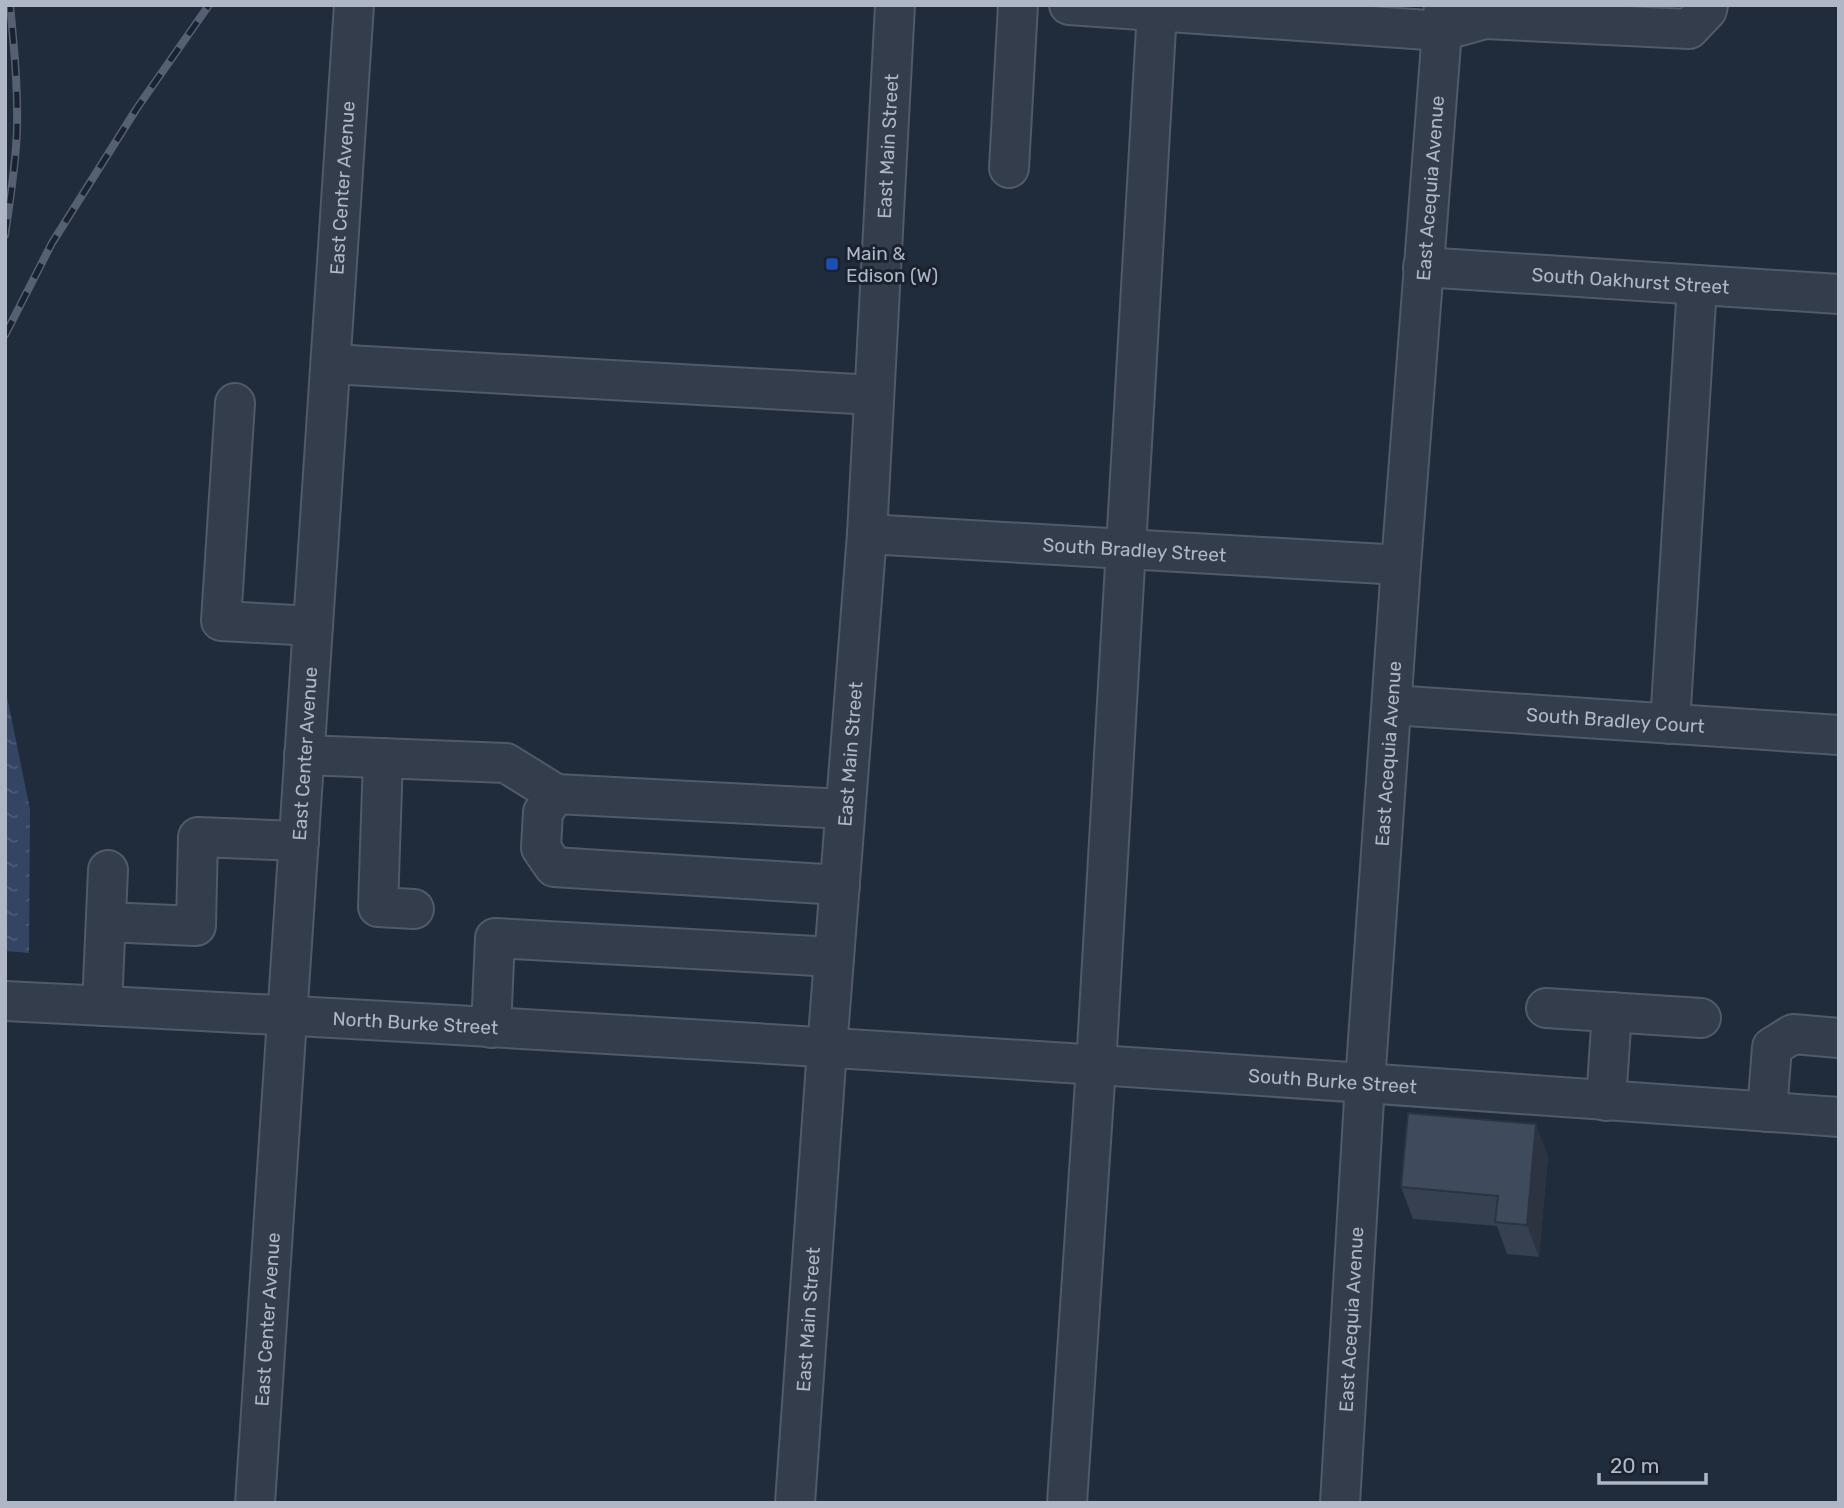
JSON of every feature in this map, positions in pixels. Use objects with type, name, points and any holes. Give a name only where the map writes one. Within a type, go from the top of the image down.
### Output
[{"type":"street","name":"East Center Avenue","points":[[255,1503],[354,5]]},
{"type":"street","name":"East Main Street","points":[[795,1503],[867,534],[895,5]]},
{"type":"street","points":[[1009,168],[1018,5]]},
{"type":"street","points":[[1069,5],[1157,11],[1485,19],[1689,29],[1707,10],[1708,5]]},
{"type":"street","points":[[1067,1503],[1096,1066],[1157,11]]},
{"type":"street","name":"East Acequia Avenue","points":[[1340,1503],[1365,1083],[1443,18]]},
{"type":"street","name":"South Oakhurst Street","points":[[1423,267],[1839,294]]},
{"type":"street","points":[[1670,724],[1697,285]]},
{"type":"street","points":[[331,364],[874,395]]},
{"type":"street","points":[[234,403],[220,621],[313,626]]},
{"type":"street","name":"South Bradley Street","points":[[867,534],[1401,565]]},
{"type":"street","name":"South Bradley Court","points":[[1392,705],[1839,735]]},
{"type":"street","points":[[304,755],[506,763],[556,794],[845,809]]},
{"type":"street","points":[[383,758],[377,907],[414,909]]},
{"type":"street","points":[[556,794],[543,812],[541,848],[554,867],[840,885]]},
{"type":"street","points":[[106,922],[196,926],[198,837],[299,841]]},
{"type":"street","points":[[102,1006],[108,870]]},
{"type":"street","points":[[491,1028],[495,938],[834,957]]},
{"type":"street","name":"North Burke Street","points":[[5,1001],[288,1015],[827,1049]]},
{"type":"street","points":[[1546,1007],[1701,1018]]},
{"type":"street","points":[[1606,1101],[1612,1012]]},
{"type":"street","points":[[1767,1112],[1772,1047],[1793,1034],[1839,1038]]},
{"type":"street","name":"South Burke Street","points":[[827,1049],[1365,1083],[1839,1117]]},
{"type":"water","points":[[5,687],[30,809],[29,953],[5,951]]},
{"type":"building","points":[[1408,1113],[1536,1124],[1527,1225],[1495,1222],[1498,1196],[1401,1187]]},
{"type":"railway","points":[[5,235],[17,129],[10,5]]},
{"type":"railway","points":[[5,335],[52,243],[137,108],[209,5]]},
{"type":"place","name":"Main & Edison (W)","points":[[832,264]]}]
